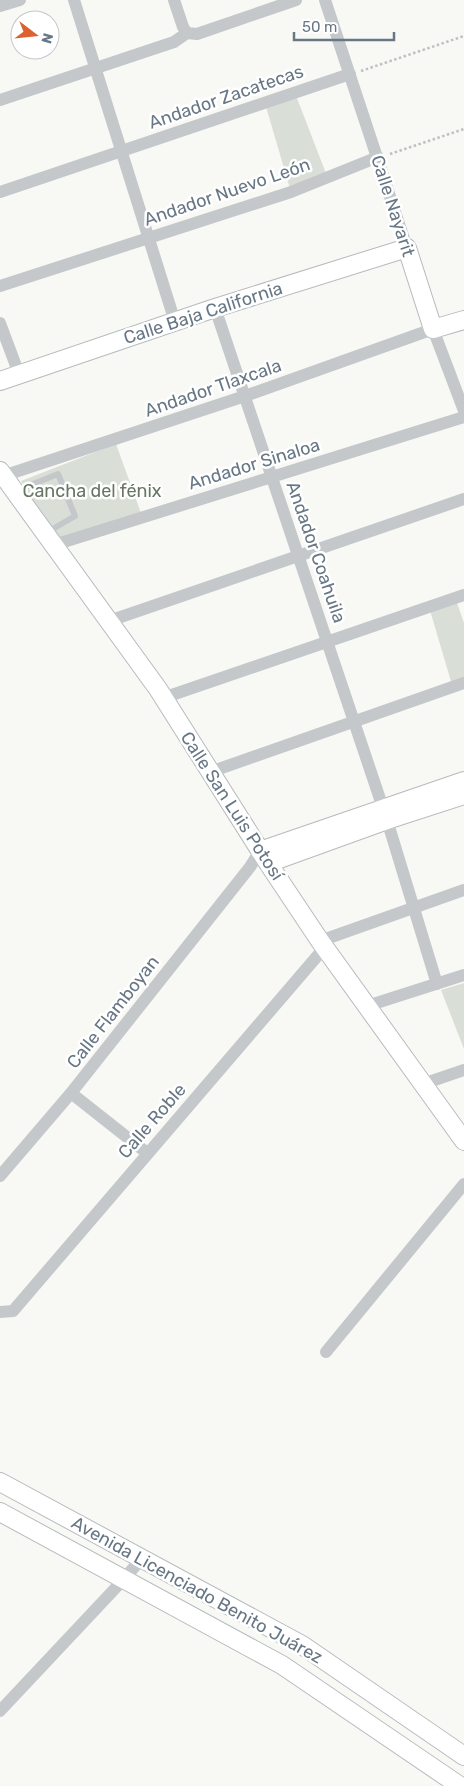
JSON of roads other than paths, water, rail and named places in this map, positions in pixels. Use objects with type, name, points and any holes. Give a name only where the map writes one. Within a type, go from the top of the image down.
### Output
[{"type":"main road","name":"Calle Baja California","points":[[0,381],[215,308],[407,248]]},
{"type":"main road","name":"Calle Nayarit","points":[[407,248],[433,330]]},
{"type":"main road","points":[[433,330],[464,320]]},
{"type":"main road","name":"Calle San Luis Potosí","points":[[1,476],[50,539],[164,698],[264,857],[322,944],[464,1141]]},
{"type":"main road","points":[[264,857],[385,814],[464,781]]},
{"type":"main road","points":[[385,814],[464,795]]},
{"type":"main road","name":"Avenida Licenciado Benito Juárez","points":[[0,1482],[302,1645],[464,1756]]},
{"type":"main road","name":"Avenida Licenciado Benito Juárez","points":[[0,1512],[282,1665],[460,1786]]},
{"type":"street","points":[[0,6],[20,0]]},
{"type":"street","points":[[74,0],[97,68],[175,322]]},
{"type":"street","points":[[174,0],[183,27],[187,33]]},
{"type":"street","points":[[0,100],[174,42],[187,33],[197,34],[296,0]]},
{"type":"street","name":"Calle Nayarit","points":[[326,0],[407,248]]},
{"type":"street","name":"Andador Zacatecas","points":[[0,192],[350,74]]},
{"type":"street","name":"Andador Nuevo León","points":[[0,286],[149,236],[291,192],[378,157]]},
{"type":"street","name":"Andador Coahuila","points":[[215,308],[385,814],[437,984]]},
{"type":"street","points":[[0,323],[19,374]]},
{"type":"street","name":"Calle Nayarit","points":[[433,330],[464,411]]},
{"type":"street","name":"Andador Tlaxcala","points":[[1,476],[245,396],[433,330]]},
{"type":"street","name":"Andador Sinaloa","points":[[50,539],[272,477],[464,416]]},
{"type":"street","points":[[109,621],[464,499]]},
{"type":"street","points":[[164,698],[464,595]]},
{"type":"street","points":[[210,772],[464,683]]},
{"type":"street","name":"Calle Flamboyan","points":[[0,1176],[71,1093],[250,867],[264,857]]},
{"type":"street","points":[[322,944],[464,890]]},
{"type":"street","name":"Calle Roble","points":[[2,1312],[13,1311],[148,1154],[322,944]]},
{"type":"street","points":[[367,1006],[464,975]]},
{"type":"street","points":[[423,1084],[464,1070]]},
{"type":"street","points":[[71,1093],[148,1154]]},
{"type":"street","points":[[326,1352],[464,1184]]},
{"type":"street","points":[[0,1711],[142,1558]]},
{"type":"lane","points":[[15,492],[58,474],[75,516],[50,539]]},
{"type":"park label","name":"Cancha del fénix","points":[[92,491]]}]
